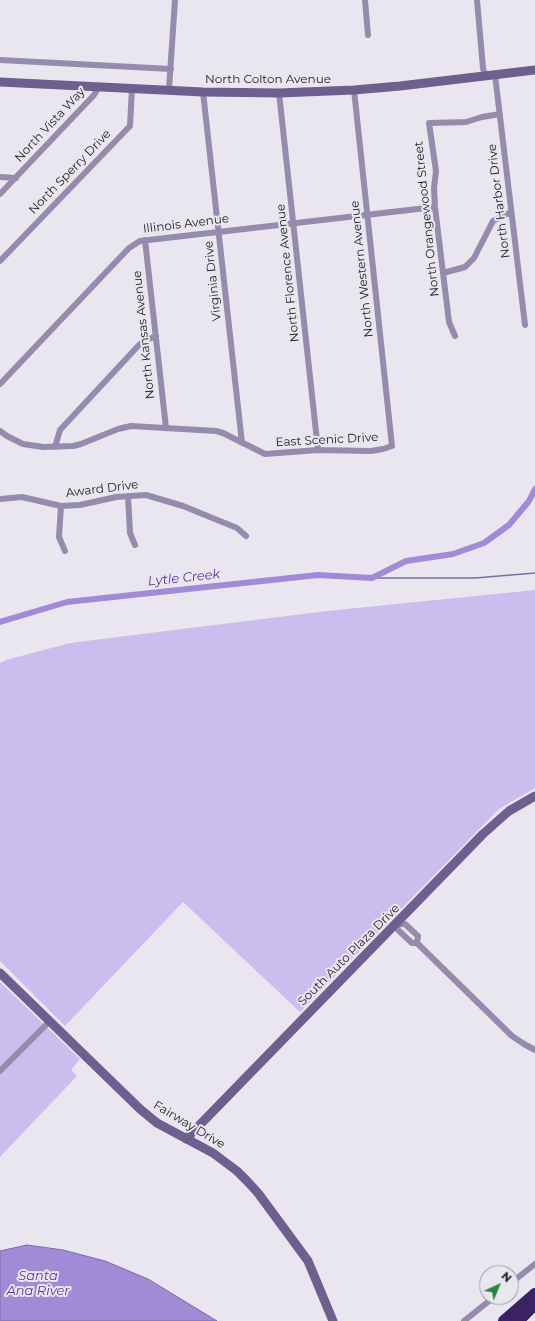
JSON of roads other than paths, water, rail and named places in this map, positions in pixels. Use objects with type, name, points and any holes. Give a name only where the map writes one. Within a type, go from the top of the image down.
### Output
[{"type":"highway","points":[[504,1321],[535,1294]]},
{"type":"highway","points":[[518,1321],[535,1304]]},
{"type":"street","points":[[169,89],[175,0]]},
{"type":"street","points":[[365,0],[368,35]]},
{"type":"street","points":[[477,0],[485,76]]},
{"type":"street","points":[[0,60],[171,69]]},
{"type":"street","name":"North Colton Avenue","points":[[0,82],[169,89],[203,92],[279,93],[354,90],[400,86],[535,70]]},
{"type":"street","name":"North Harbor Drive","points":[[495,75],[525,325]]},
{"type":"street","name":"North Vista Way","points":[[0,194],[94,95],[99,87]]},
{"type":"street","name":"North Sperry Drive","points":[[0,261],[130,126],[132,88]]},
{"type":"street","name":"North Western Avenue","points":[[354,90],[392,446]]},
{"type":"street","name":"Virginia Drive","points":[[203,92],[242,443]]},
{"type":"street","name":"North Florence Avenue","points":[[279,93],[318,450]]},
{"type":"street","name":"North Orangewood Street","points":[[455,336],[449,322],[443,273],[435,207],[434,188],[436,171],[429,123],[466,122],[482,117],[500,114]]},
{"type":"street","points":[[0,177],[16,178]]},
{"type":"street","name":"Illinois Avenue","points":[[0,384],[129,248],[140,241],[435,207]]},
{"type":"street","points":[[443,273],[465,267],[474,258],[493,222],[511,212]]},
{"type":"street","name":"North Kansas Avenue","points":[[145,240],[166,428]]},
{"type":"street","points":[[55,447],[60,430],[138,345],[156,336]]},
{"type":"street","name":"East Scenic Drive","points":[[0,431],[23,444],[34,447],[55,447],[81,444],[124,427],[138,426],[216,431],[265,454],[318,450],[371,451],[383,450],[392,446]]},
{"type":"street","name":"Award Drive","points":[[0,499],[22,497],[60,506],[88,504],[109,498],[146,495],[183,506],[237,528],[246,536]]},
{"type":"street","points":[[128,496],[130,533],[135,545]]},
{"type":"street","points":[[60,506],[59,537],[65,551]]},
{"type":"street","name":"South Auto Plaza Drive","points":[[186,1139],[397,924],[461,856],[496,822],[524,801],[535,796]]},
{"type":"street","points":[[397,924],[405,924],[418,936],[417,944],[512,1036],[535,1050]]},
{"type":"street","name":"Fairway Drive","points":[[0,973],[140,1109],[158,1123],[213,1153],[248,1180],[308,1261],[333,1321]]},
{"type":"street","points":[[0,1071],[50,1021]]},
{"type":"street","points":[[519,1277],[535,1264]]},
{"type":"street","points":[[464,1321],[484,1305]]},
{"type":"water","name":"Santa Ana River","points":[[27,1245],[63,1250],[105,1261],[148,1279],[217,1321],[0,1321],[0,1251]]},
{"type":"waterway","name":"Lytle Creek","points":[[0,622],[67,602],[318,575],[372,578],[406,561],[453,554],[484,543],[509,525],[529,501],[535,489]]},
{"type":"waterway","name":"Lytle Creek","points":[[372,578],[475,578],[535,573]]}]
